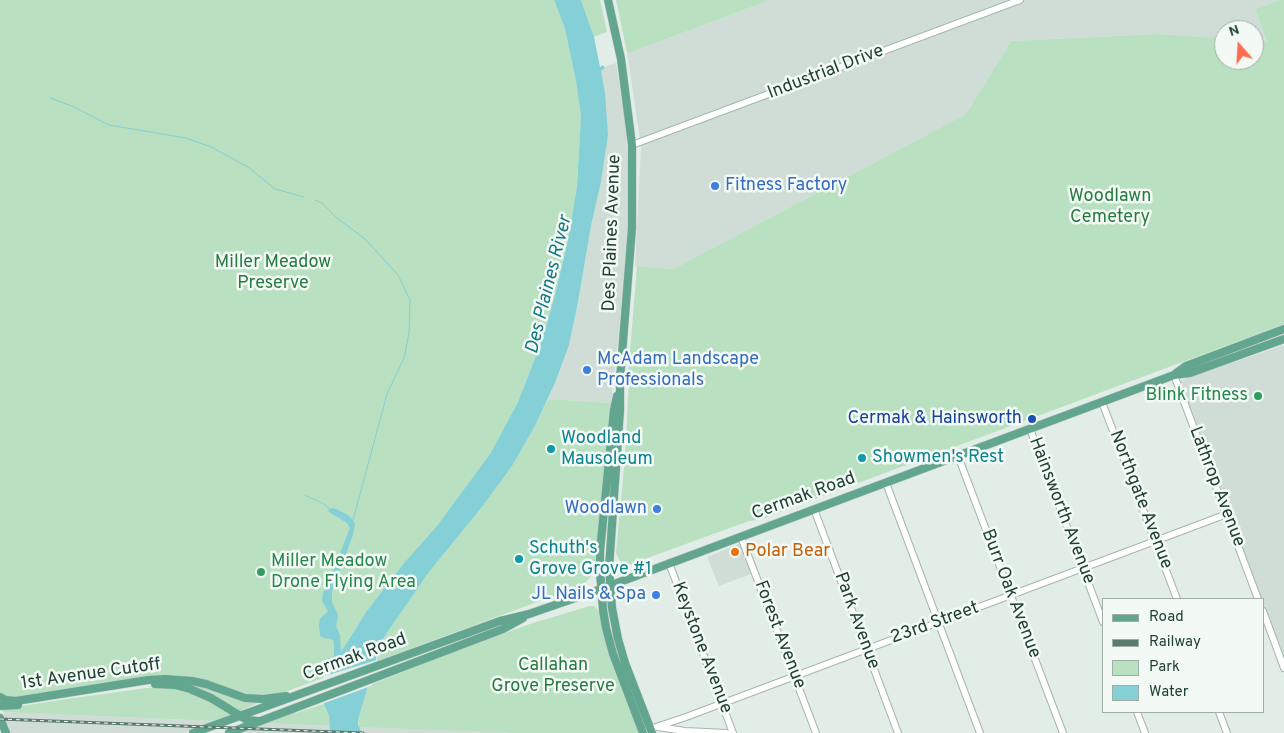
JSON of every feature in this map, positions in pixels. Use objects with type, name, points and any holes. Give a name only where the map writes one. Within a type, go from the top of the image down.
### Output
[{"type":"main road","name":"Des Plaines Avenue","points":[[608,0],[621,59],[632,146],[632,228],[620,379],[620,410],[609,558],[610,585],[612,608],[620,645],[649,731]]},
{"type":"main road","name":"Cermak Road","points":[[1174,375],[1186,366],[1284,329]]},
{"type":"main road","name":"Cermak Road","points":[[194,733],[500,621],[529,614],[601,589],[1174,375],[1190,373],[1284,339]]},
{"type":"main road","name":"Des Plaines Avenue","points":[[620,379],[614,410],[600,550],[601,589],[606,628],[613,654],[649,731]]},
{"type":"main road","name":"Cermak Road","points":[[229,733],[503,630],[529,614]]},
{"type":"main road","name":"1st Avenue Cutoff","points":[[0,698],[16,701],[165,679],[206,684],[237,696],[254,699],[264,700],[302,693]]},
{"type":"main road","name":"1st Avenue Cutoff","points":[[0,706],[12,706],[148,684],[165,684],[200,693],[247,720],[264,720]]},
{"type":"main road","points":[[0,718],[6,733]]},
{"type":"street","name":"Industrial Drive","points":[[632,146],[1020,0]]},
{"type":"street","name":"Lathrop Avenue","points":[[1174,375],[1258,598]]},
{"type":"street","name":"Northgate Avenue","points":[[1102,402],[1177,598]]},
{"type":"street","name":"Hainsworth Avenue","points":[[1030,429],[1102,619]]},
{"type":"street","name":"Burr Oak Avenue","points":[[958,456],[1062,733]]},
{"type":"street","points":[[886,483],[980,733]]},
{"type":"street","name":"Park Avenue","points":[[814,510],[898,733]]},
{"type":"street","name":"23rd Street","points":[[649,731],[1227,514]]},
{"type":"street","name":"Forest Avenue","points":[[741,537],[816,733]]},
{"type":"street","name":"Keystone Avenue","points":[[669,563],[733,733]]},
{"type":"street","points":[[1264,614],[1284,668]]},
{"type":"street","points":[[1137,713],[1145,733]]},
{"type":"street","points":[[1219,713],[1226,733]]},
{"type":"street","points":[[649,731],[727,733]]},
{"type":"shaded area","points":[[770,0],[1280,0],[1255,9],[1259,20],[1214,20],[1214,38],[1156,34],[1011,41],[966,114],[673,269],[635,266],[641,146],[627,52],[632,52]]},
{"type":"shaded area","points":[[616,63],[625,119],[629,218],[611,403],[548,399],[569,345],[601,182],[605,92],[601,71],[607,66]]},
{"type":"shaded area","points":[[1284,345],[1284,664],[1264,610],[1264,598],[1260,598],[1179,381]]},
{"type":"shaded area","points":[[744,542],[756,572],[719,586],[707,557]]},
{"type":"shaded area","points":[[3,712],[215,721],[184,733],[11,733]]},
{"type":"shaded area","points":[[266,723],[330,726],[330,733],[240,733]]},
{"type":"shaded area","points":[[359,727],[370,727],[516,733],[362,733]]},
{"type":"green space","name":"Miller Meadow Preserve","points":[[0,0],[554,0],[565,29],[576,81],[581,117],[577,186],[568,240],[542,340],[518,402],[490,454],[436,527],[404,563],[366,612],[330,674],[323,678],[282,693],[255,698],[189,679],[14,699],[0,694]]},
{"type":"green space","points":[[581,0],[600,0],[607,32],[594,37]]},
{"type":"green space","points":[[616,0],[770,0],[632,52],[627,52]]},
{"type":"green space","name":"Woodlawn Cemetery","points":[[1284,0],[1284,324],[759,520],[749,521],[631,564],[625,564],[620,561],[616,553],[625,457],[628,376],[637,266],[673,269],[966,114],[1011,41],[1157,34],[1214,38],[1214,70],[1264,70],[1264,42],[1267,42],[1264,34],[1264,20],[1259,20],[1255,9]]},
{"type":"green space","points":[[548,399],[611,403],[596,563],[591,576],[585,583],[575,588],[377,661],[378,646],[429,572],[482,507],[512,466]]},
{"type":"green space","name":"Callahan Grove Preserve","points":[[594,606],[600,613],[612,664],[639,733],[514,733],[359,727],[358,720],[368,687],[373,684],[460,649],[533,623]]},
{"type":"green space","points":[[189,683],[257,703],[239,712],[188,686]]},
{"type":"green space","points":[[161,686],[203,697],[231,715],[215,721],[2,711],[3,709]]},
{"type":"green space","points":[[324,704],[329,716],[330,726],[266,723],[295,712]]},
{"type":"water","points":[[554,0],[581,0],[594,37],[600,67],[603,65],[605,68],[601,71],[605,92],[608,135],[601,182],[569,345],[555,383],[535,426],[512,466],[482,507],[429,572],[378,646],[376,660],[358,720],[362,733],[330,733],[329,716],[324,704],[330,674],[336,663],[333,640],[321,637],[319,625],[320,619],[328,611],[322,601],[323,593],[350,528],[347,523],[328,510],[336,509],[348,515],[355,524],[353,535],[332,591],[332,602],[338,615],[336,626],[340,635],[341,652],[366,612],[404,563],[436,527],[490,454],[518,402],[542,340],[568,240],[577,186],[581,117],[576,81],[565,29]]},
{"type":"pier","points":[[377,660],[371,686],[322,704],[328,675]]},
{"type":"waterway","points":[[51,98],[74,107],[109,125],[186,138],[211,147],[248,167],[275,189],[304,197]]},
{"type":"waterway","points":[[315,200],[322,203],[337,218],[365,239],[398,275],[410,300],[409,333],[404,358],[387,394],[353,520]]},
{"type":"waterway","points":[[305,495],[330,509]]},
{"type":"waterway","points":[[328,659],[334,657]]},
{"type":"railway","points":[[0,719],[363,733]]},
{"type":"place","name":"Fitness Factory","points":[[715,186]]},
{"type":"place","name":"McAdam Landscape Professionals","points":[[587,370]]},
{"type":"place","name":"Blink Fitness","points":[[1258,396]]},
{"type":"place","name":"Cermak & Hainsworth","points":[[1032,419]]},
{"type":"place","name":"Woodland Mausoleum","points":[[551,449]]},
{"type":"place","name":"Showmen's Rest","points":[[862,458]]},
{"type":"place","name":"Woodlawn","points":[[657,509]]},
{"type":"place","name":"Polar Bear","points":[[735,552]]},
{"type":"place","name":"Schuth's Grove Grove #1","points":[[519,559]]},
{"type":"place","name":"Miller Meadow Drone Flying Area","points":[[261,572]]},
{"type":"place","name":"JL Nails & Spa","points":[[656,595]]},
{"type":"water label","name":"Des Plaines River","points":[[550,285]]}]
